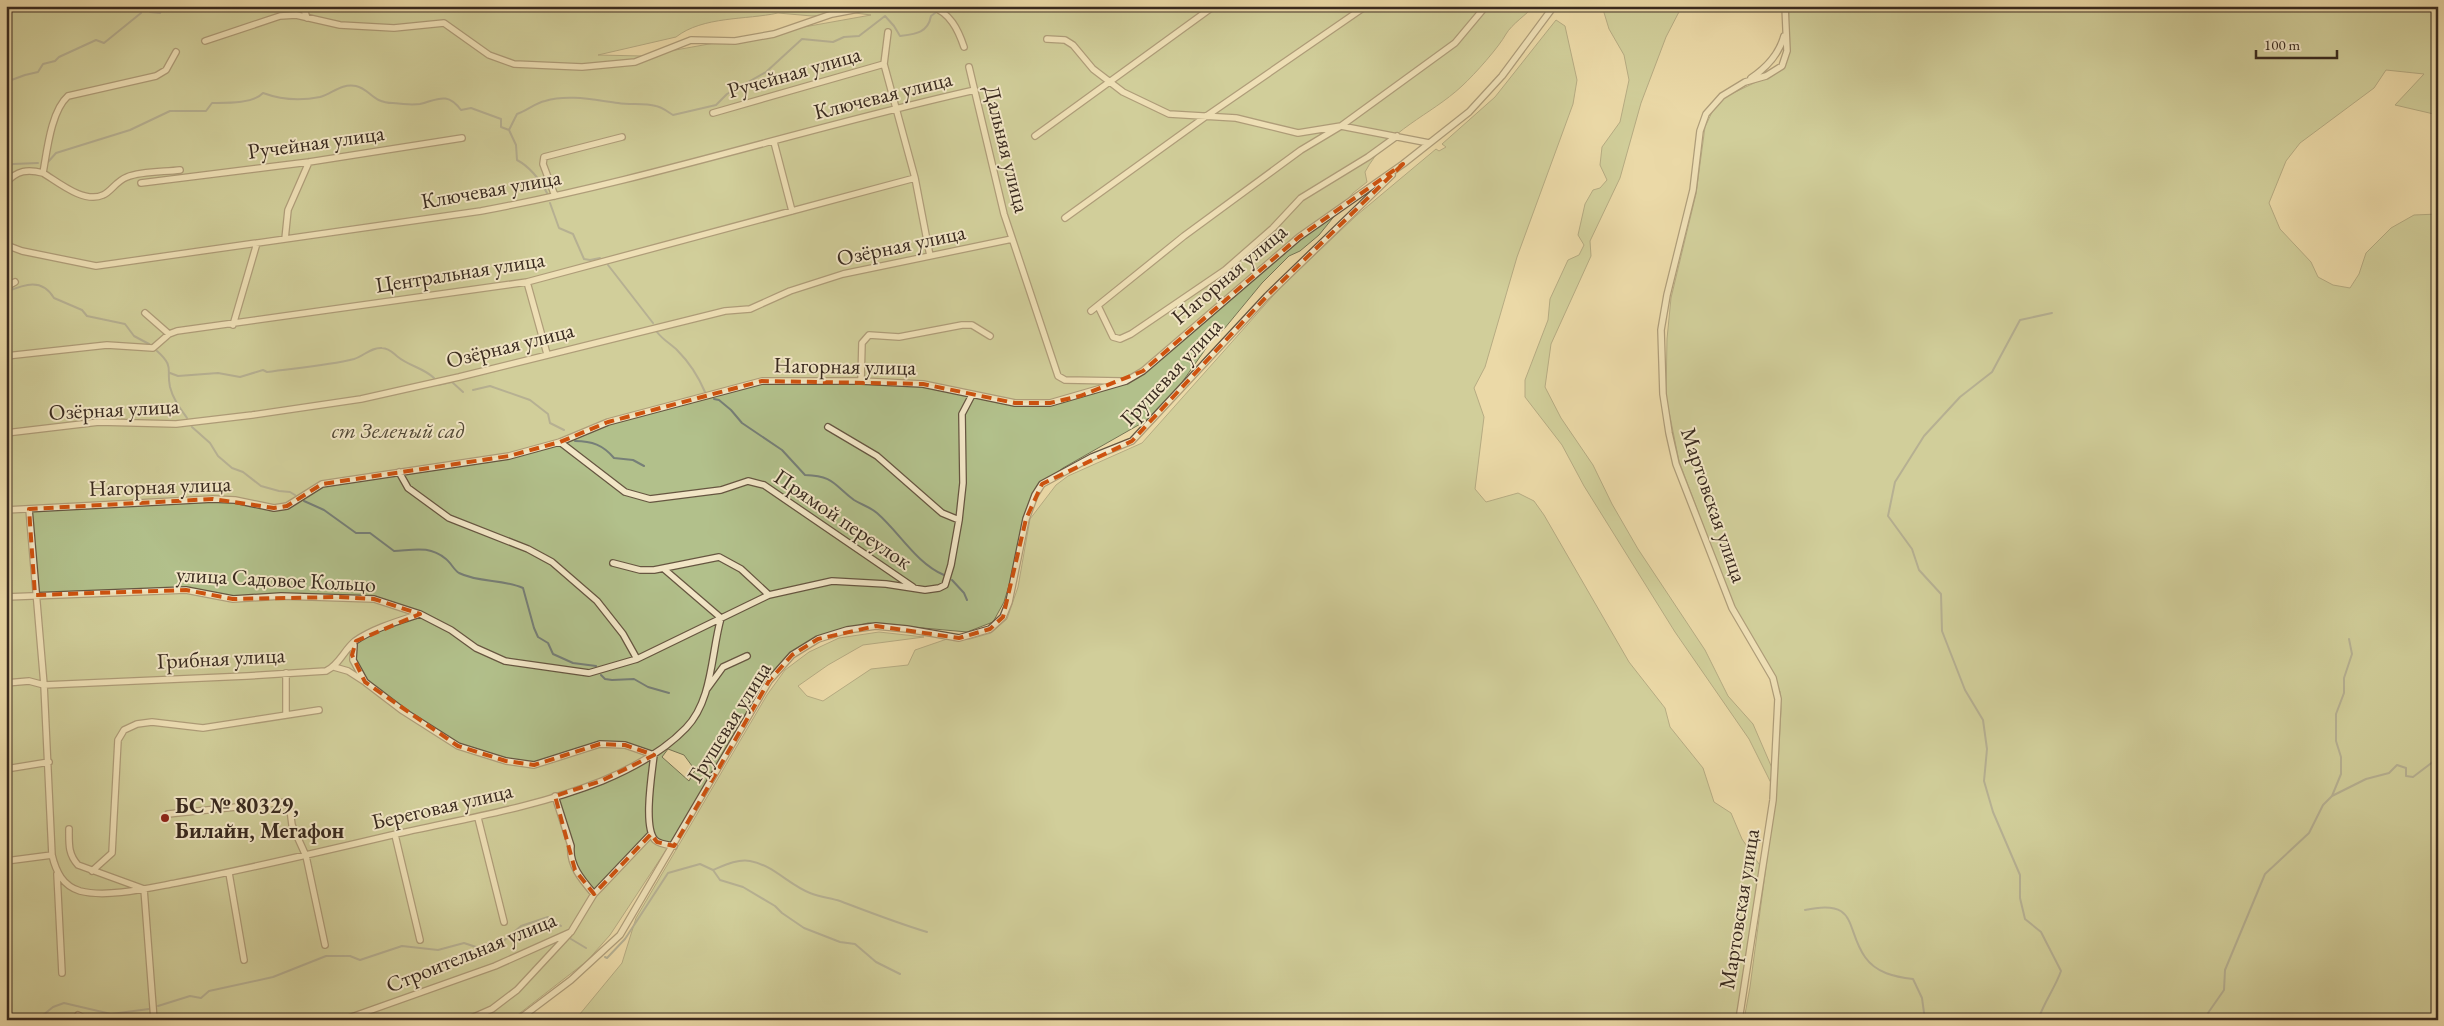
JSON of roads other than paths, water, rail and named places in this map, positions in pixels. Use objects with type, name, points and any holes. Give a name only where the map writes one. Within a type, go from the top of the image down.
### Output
[{"type":"street","points":[[303,6],[307,18]]},
{"type":"street","points":[[205,41],[280,16],[296,15],[340,25],[394,28],[444,23],[489,55],[514,64],[582,67],[635,62],[691,40],[735,41],[774,34],[832,14],[874,6]]},
{"type":"street","points":[[931,6],[937,8],[953,21],[958,28],[964,47]]},
{"type":"street","points":[[1035,136],[1214,6]]},
{"type":"street","points":[[1065,218],[1205,117],[1366,6]]},
{"type":"street","points":[[1091,311],[1184,236],[1301,150],[1341,126],[1455,43],[1486,6]]},
{"type":"street","name":"Нагорная улица","points":[[6,510],[213,499],[235,500],[274,508],[287,506],[322,484],[509,456],[560,442],[608,422],[762,381],[860,381],[923,384],[1015,403],[1050,403],[1126,381],[1143,371],[1300,237],[1403,164],[1469,112],[1502,76],[1554,6]]},
{"type":"street","name":"Мартовская улица","points":[[1739,1020],[1772,800],[1778,699],[1773,678],[1732,608],[1676,464],[1663,394],[1661,330],[1667,295],[1694,190],[1700,131],[1706,114],[1722,96],[1745,82],[1766,76],[1782,66],[1787,51],[1785,6]]},
{"type":"street","points":[[888,32],[884,64],[915,178],[930,256]]},
{"type":"street","points":[[1745,82],[1760,72],[1775,56],[1785,32]]},
{"type":"street","points":[[1047,38],[1065,40],[1072,45],[1093,69],[1123,92],[1141,103],[1169,114],[1236,118],[1298,133],[1341,126],[1429,144]]},
{"type":"street","points":[[43,173],[51,132],[61,102],[68,96],[156,76],[166,70],[176,52]]},
{"type":"street","name":"Ручейная улица","points":[[713,113],[884,64]]},
{"type":"street","name":"Дальняя улица","points":[[969,67],[1004,214],[1058,376],[1065,380],[1126,381]]},
{"type":"street","name":"Ключевая улица","points":[[6,245],[40,255],[96,266],[482,211],[554,196],[774,142],[895,108],[975,90]]},
{"type":"street","points":[[1098,306],[1113,336],[1120,339],[1131,334],[1225,270],[1274,228],[1301,198],[1368,157],[1396,136]]},
{"type":"street","points":[[554,196],[543,164],[544,157],[622,137]]},
{"type":"street","name":"Ручейная улица","points":[[141,183],[309,162],[462,138]]},
{"type":"street","points":[[774,142],[792,211]]},
{"type":"street","points":[[285,239],[288,210],[309,162]]},
{"type":"street","name":"Грушевая улица","points":[[518,1020],[571,980],[620,935],[769,682],[792,656],[818,640],[847,630],[876,626],[908,628],[959,638],[990,629],[1003,617],[1006,609],[1026,519],[1035,495],[1042,484],[1092,457],[1132,441],[1266,296],[1403,164]]},
{"type":"street","points":[[6,183],[12,176],[30,170],[43,173],[71,190],[90,197],[103,195],[115,183],[128,176],[180,170]]},
{"type":"street","name":"Центральная улица","points":[[6,356],[107,345],[153,348],[169,334],[527,282],[915,178]]},
{"type":"street","name":"Озёрная улица","points":[[6,433],[99,422],[176,424],[252,415],[361,398],[725,311],[750,309],[822,280],[1012,239]]},
{"type":"street","points":[[233,325],[257,243]]},
{"type":"street","points":[[6,287],[15,282]]},
{"type":"street","points":[[527,282],[546,354]]},
{"type":"street","points":[[144,313],[169,334]]},
{"type":"street","points":[[860,381],[862,343],[869,335],[899,337],[962,325],[972,325],[990,336]]},
{"type":"street","name":"улица Садовое Кольцо","points":[[6,597],[186,590],[233,599],[281,596],[374,599],[420,614],[451,630],[476,648],[505,661],[589,673],[637,659],[769,595],[832,581],[915,588],[939,588],[945,585],[951,566],[963,483],[962,414],[972,395]]},
{"type":"street","points":[[828,427],[877,456],[942,513],[959,520]]},
{"type":"street","name":"Прямой переулок","points":[[560,442],[625,492],[650,499],[720,490],[748,481],[764,485],[915,588]]},
{"type":"street","points":[[399,472],[408,488],[449,518],[528,549],[552,562],[597,601],[623,634],[637,659]]},
{"type":"street","points":[[29,509],[44,684],[52,855],[57,874],[62,973]]},
{"type":"street","points":[[612,563],[640,570],[664,569],[719,557],[741,569],[769,595]]},
{"type":"street","points":[[664,569],[721,618]]},
{"type":"street","points":[[420,614],[388,625],[356,641],[334,667],[348,671],[403,711],[458,746],[506,761],[534,765],[600,744],[626,745],[654,755],[649,791],[651,834],[657,842],[674,846]]},
{"type":"street","name":"Береговая улица","points":[[57,874],[73,888],[88,892],[144,889],[229,873],[478,818],[601,781],[654,755],[686,727],[699,710],[706,691],[721,618]]},
{"type":"street","points":[[356,641],[352,654],[365,682]]},
{"type":"street","points":[[706,691],[723,667],[747,656]]},
{"type":"street","name":"Грибная улица","points":[[6,683],[30,681],[44,684],[247,676],[326,671],[334,667]]},
{"type":"street","points":[[286,673],[286,715]]},
{"type":"street","points":[[92,871],[112,853],[117,748],[118,740],[124,730],[137,724],[152,722],[203,728],[319,710]]},
{"type":"street","points":[[6,769],[49,762]]},
{"type":"street","points":[[556,796],[571,846],[570,853],[575,870],[594,894]]},
{"type":"street","points":[[168,814],[286,802],[290,810],[292,825],[306,856],[325,945]]},
{"type":"street","points":[[478,818],[504,922]]},
{"type":"street","points":[[69,829],[68,849],[78,865],[144,889],[154,1020]]},
{"type":"street","name":"Строительная улица","points":[[343,1020],[495,966],[571,932],[594,894],[651,834]]},
{"type":"street","points":[[395,835],[420,940]]},
{"type":"street","points":[[6,861],[52,855]]},
{"type":"street","points":[[229,873],[244,960]]},
{"type":"street","points":[[467,1020],[492,1009],[517,990],[571,932]]},
{"type":"street","points":[[78,1015],[86,1020]]},
{"type":"waterway","points":[[6,82],[38,72],[43,64],[55,61],[59,57],[96,40],[104,43],[141,13],[141,6]]},
{"type":"waterway","points":[[148,6],[150,12],[160,13],[164,6]]},
{"type":"waterway","points":[[985,6],[1009,10],[1022,6]]},
{"type":"waterway","points":[[48,162],[56,153],[130,130],[170,111],[206,111],[212,103],[246,101],[259,97],[263,93],[298,99],[320,97],[341,87],[351,85],[365,90],[380,101],[386,102],[420,104],[442,98],[451,100],[461,110],[471,108],[501,119],[501,127],[509,130],[517,114],[541,102],[563,98],[651,105],[660,107],[673,115],[716,105],[727,94],[766,72],[802,39],[833,42],[844,37],[859,36],[885,16],[900,36],[911,34],[924,29],[931,16],[935,13]]},
{"type":"waterway","points":[[509,130],[516,145],[517,160],[534,174],[547,193]]},
{"type":"waterway","points":[[6,167],[13,164],[38,163]]},
{"type":"waterway","points":[[550,203],[559,228],[573,234],[584,259],[600,258]]},
{"type":"waterway","points":[[608,265],[653,323]]},
{"type":"waterway","points":[[6,292],[26,285],[39,285],[54,298],[82,310],[87,316],[125,324],[134,336],[149,344]]},
{"type":"waterway","points":[[2038,1020],[2061,971],[2041,932],[2025,919],[2020,898],[2020,875],[1993,812],[1984,781],[1987,749],[1983,720],[1965,690],[1942,631],[1941,594],[1919,570],[1912,549],[1888,516],[1895,482],[1924,436],[1960,397],[1992,372],[2020,320],[2052,313]]},
{"type":"waterway","points":[[657,332],[686,360],[705,392]]},
{"type":"waterway","points":[[170,373],[178,376],[218,373],[240,377],[263,370],[267,372],[354,359],[371,350],[384,348],[434,378]]},
{"type":"waterway","points":[[157,351],[163,356],[168,365],[171,391],[187,418]]},
{"type":"waterway","points":[[438,385],[452,382],[463,392]]},
{"type":"waterway","points":[[473,390],[490,386],[530,400],[548,414],[550,423],[564,430]]},
{"type":"waterway","points":[[714,399],[719,400],[731,410],[742,423],[782,450],[805,475],[828,479],[854,500],[874,511],[925,563],[944,575]]},
{"type":"waterway","points":[[192,427],[210,443],[218,456],[232,468],[243,472],[261,486],[290,492],[295,495]]},
{"type":"waterway","points":[[575,441],[597,445],[614,458],[633,460],[644,466]]},
{"type":"waterway","points":[[304,501],[324,510],[356,533],[370,533],[394,551],[421,549],[434,552],[446,559],[459,573],[523,588],[538,637],[548,643],[553,654],[573,663],[596,666]]},
{"type":"waterway","points":[[952,580],[964,593],[967,600]]},
{"type":"waterway","points":[[2210,1020],[2208,1013],[2224,990],[2225,970],[2265,874],[2309,833],[2323,805],[2332,796],[2341,774],[2341,757],[2336,741],[2336,714],[2344,693],[2344,678],[2352,654],[2349,639]]},
{"type":"waterway","points":[[601,675],[605,679],[612,680],[634,679],[648,687],[669,693]]},
{"type":"waterway","points":[[2332,796],[2366,779],[2389,773],[2397,765],[2406,768],[2406,776],[2413,777],[2438,758]]},
{"type":"waterway","points":[[713,870],[740,861],[758,863],[810,893],[840,901],[927,932]]},
{"type":"waterway","points":[[605,957],[607,958],[625,939],[668,873],[700,864],[713,870],[720,880],[743,887],[775,906],[804,928],[840,942],[855,944],[876,962],[900,974]]},
{"type":"waterway","points":[[1805,910],[1822,907],[1834,908],[1842,912],[1848,919],[1859,946],[1869,962],[1886,973],[1913,979],[1922,998],[1925,1020]]},
{"type":"waterway","points":[[158,1006],[190,996],[201,998],[209,991],[273,977],[326,956],[350,956],[360,960],[402,946],[438,950],[464,943],[482,949],[494,949],[521,926],[548,917],[561,926]]},
{"type":"waterway","points":[[571,939],[586,948]]},
{"type":"waterway","points":[[37,1020],[53,1007],[64,1003],[111,1014],[149,1009]]},
{"type":"place","name":"БС № 80329, Билайн, Мегафон","points":[[165,818]]},
{"type":"park label","name":"ст Зеленый сад","points":[[398,430]]}]
